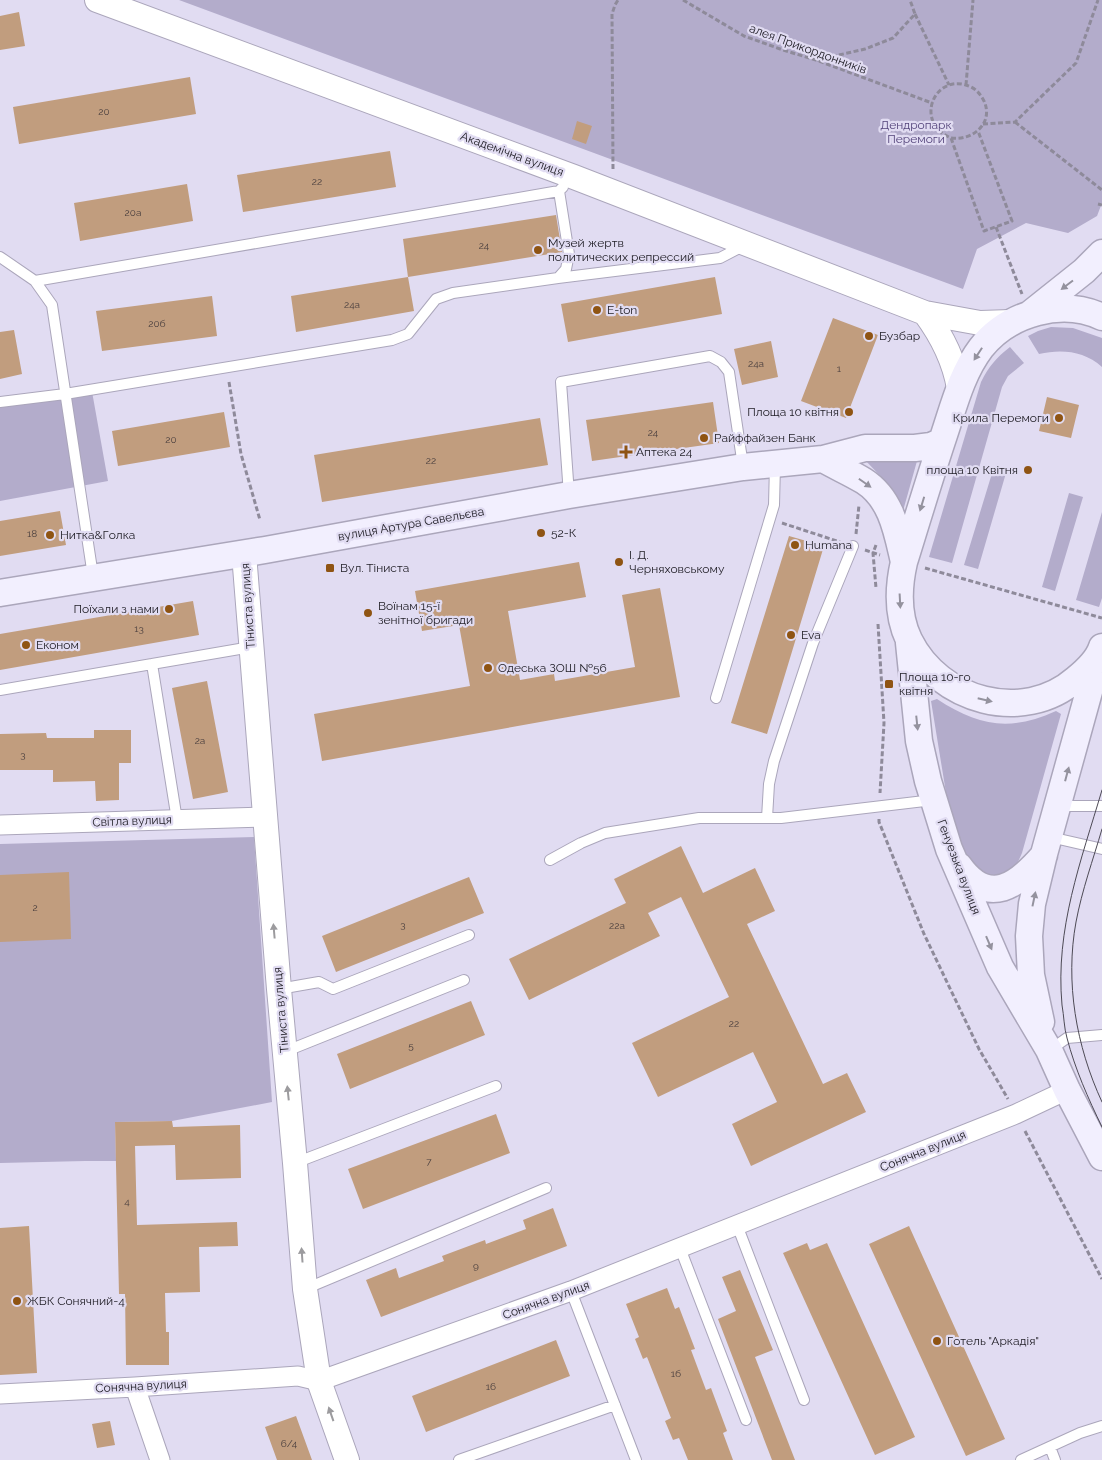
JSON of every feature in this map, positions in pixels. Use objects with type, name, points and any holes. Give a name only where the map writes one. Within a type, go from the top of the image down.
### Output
[{"type":"main road","points":[[1101,650],[1087,670],[1071,684],[1052,694],[1032,701],[1011,704],[990,702],[969,696],[950,687],[933,674],[920,658],[909,639],[902,620],[899,600],[900,580],[904,562],[959,388],[971,364],[982,347],[995,333],[1021,318],[1084,271],[1102,254]]},
{"type":"main road","points":[[1021,318],[1046,310],[1063,309],[1102,317]]},
{"type":"main road","name":"вулиця Артура Савельєва","points":[[0,593],[244,554],[569,495],[743,467],[823,459],[865,448],[915,448],[931,446],[942,440]]},
{"type":"main road","points":[[823,459],[865,482],[877,492],[884,501],[897,529],[904,562]]},
{"type":"main road","name":"Генуезька вулиця","points":[[909,639],[919,741],[928,781],[949,849],[1000,967],[1049,1050],[1067,1090],[1102,1157]]},
{"type":"main road","name":"Генуезька вулиця","points":[[1049,1050],[1030,975],[1029,936],[1032,904],[1101,650]]},
{"type":"main road","points":[[949,849],[965,875],[973,882],[990,888],[1006,887],[1024,876],[1047,846]]},
{"type":"street","name":"Академічна вулиця","points":[[97,0],[566,184],[613,192],[925,313],[980,323],[1021,318]]},
{"type":"street","points":[[925,313],[946,344],[955,367],[959,388]]},
{"type":"street","name":"Тіниста вулиця","points":[[244,554],[304,1289],[319,1381],[347,1460]]},
{"type":"street","name":"Світла вулиця","points":[[0,825],[265,817]]},
{"type":"street","name":"Сонячна вулиця","points":[[0,1394],[298,1376],[319,1381],[571,1292],[1016,1114],[1067,1090]]},
{"type":"street","points":[[135,1387],[160,1460]]},
{"type":"lane","points":[[35,281],[566,184],[569,254],[566,269],[558,278]]},
{"type":"lane","points":[[0,402],[66,394],[392,340],[408,334],[436,299],[453,293],[720,258],[748,244]]},
{"type":"lane","points":[[0,257],[35,281],[52,305],[94,578]]},
{"type":"lane","points":[[569,495],[561,382],[710,356],[721,362],[729,372],[743,467]]},
{"type":"lane","points":[[716,698],[774,505],[775,464]]},
{"type":"lane","points":[[767,818],[769,784],[774,761],[813,643],[853,546]]},
{"type":"lane","points":[[0,690],[251,646]]},
{"type":"lane","points":[[152,664],[177,820]]},
{"type":"lane","points":[[550,860],[605,833],[699,818],[781,818],[879,808],[934,800]]},
{"type":"lane","points":[[1058,806],[1102,806]]},
{"type":"lane","points":[[1047,846],[1102,849]]},
{"type":"lane","points":[[279,989],[319,982],[333,989],[470,935]]},
{"type":"lane","points":[[284,1052],[464,980]]},
{"type":"lane","points":[[1049,1050],[1067,1038],[1102,1035]]},
{"type":"lane","points":[[295,1163],[496,1086]]},
{"type":"lane","points":[[304,1289],[546,1188]]},
{"type":"lane","points":[[737,1225],[804,1400]]},
{"type":"lane","points":[[680,1248],[746,1420]]},
{"type":"lane","points":[[571,1292],[636,1460]]},
{"type":"lane","points":[[459,1460],[615,1405]]},
{"type":"lane","points":[[1021,1460],[1080,1433],[1102,1426]]},
{"type":"lane","points":[[1050,1447],[1055,1460]]},
{"type":"path","points":[[613,192],[612,14],[618,0]]},
{"type":"path","name":"алея Прикордонників","points":[[683,0],[744,36],[816,60],[932,104]]},
{"type":"path","points":[[910,0],[949,85]]},
{"type":"path","points":[[966,85],[973,0]]},
{"type":"path","points":[[983,124],[1015,122],[1076,63],[1098,0]]},
{"type":"path","points":[[816,60],[865,49],[893,38],[915,14]]},
{"type":"path","points":[[949,85],[966,85],[974,88],[980,94],[986,109],[985,117],[983,124],[978,130],[968,137],[963,139],[951,138],[944,135],[934,124],[930,110],[935,96],[941,89],[949,85]]},
{"type":"path","points":[[1015,122],[1102,190]]},
{"type":"path","points":[[951,138],[984,231],[1012,221],[978,130]]},
{"type":"path","points":[[996,227],[1021,318]]},
{"type":"path","points":[[226,367],[241,454],[260,520]]},
{"type":"path","points":[[769,519],[853,546],[860,497]]},
{"type":"path","points":[[873,553],[1102,618]]},
{"type":"path","points":[[882,685],[888,684]]},
{"type":"green space","name":"Дендропарк Перемоги","points":[[179,0],[1102,0],[1102,203],[1097,216],[1068,233],[1026,223],[977,249],[963,289]]},
{"type":"green space","points":[[1051,327],[1073,328],[1102,338],[1102,367],[1088,358],[1072,353],[1039,354],[1028,336]]},
{"type":"green space","points":[[1010,347],[1024,363],[1008,376],[1002,387],[952,563],[929,557],[981,382],[993,363]]},
{"type":"green space","points":[[91,386],[108,481],[0,501],[0,402]]},
{"type":"green space","points":[[865,460],[917,461],[903,511],[887,483]]},
{"type":"green space","points":[[993,470],[1006,473],[978,569],[964,565]]},
{"type":"green space","points":[[1069,493],[1083,497],[1055,591],[1042,587]]},
{"type":"green space","points":[[1102,512],[1102,598],[1099,607],[1076,600]]},
{"type":"green space","points":[[937,699],[966,715],[995,723],[1024,722],[1056,711],[1061,714],[1022,853],[1012,870],[1005,875],[986,878],[962,851],[949,811],[931,701]]},
{"type":"green space","points":[[254,837],[272,1102],[172,1121],[115,1122],[116,1161],[0,1163],[0,844]]},
{"type":"building","points":[[19,12],[25,46],[0,50],[0,16]]},
{"type":"building","points":[[190,77],[196,114],[19,144],[13,107]]},
{"type":"building","points":[[577,121],[592,126],[586,144],[572,139]]},
{"type":"building","points":[[390,151],[396,187],[243,212],[237,175]]},
{"type":"building","points":[[187,184],[193,221],[80,241],[74,203]]},
{"type":"building","points":[[556,215],[562,252],[408,277],[403,239]]},
{"type":"building","points":[[408,277],[414,311],[296,332],[291,296]]},
{"type":"building","points":[[715,277],[722,314],[568,342],[561,304]]},
{"type":"building","points":[[212,296],[217,336],[102,351],[96,311]]},
{"type":"building","points":[[833,318],[878,335],[846,418],[801,401]]},
{"type":"building","points":[[14,330],[22,374],[0,379],[0,332]]},
{"type":"building","points":[[771,341],[778,377],[742,385],[734,349]]},
{"type":"building","points":[[1047,397],[1079,405],[1071,438],[1039,431]]},
{"type":"building","points":[[713,402],[719,443],[592,461],[586,420]]},
{"type":"building","points":[[224,412],[230,447],[118,466],[112,431]]},
{"type":"building","points":[[540,418],[548,465],[322,502],[314,455]]},
{"type":"building","points":[[60,511],[66,545],[0,556],[0,521]]},
{"type":"building","points":[[789,536],[824,546],[767,734],[731,723]]},
{"type":"building","points":[[579,562],[586,597],[508,611],[520,680],[554,674],[555,681],[635,667],[622,595],[660,588],[680,697],[322,761],[314,714],[470,686],[459,625],[422,631],[415,591]]},
{"type":"building","points":[[193,601],[199,635],[0,670],[0,634]]},
{"type":"building","points":[[207,681],[228,792],[193,799],[172,688]]},
{"type":"building","points":[[94,730],[131,730],[131,763],[119,763],[119,800],[96,801],[95,781],[53,782],[53,770],[0,770],[0,734],[46,733],[47,738],[94,738]]},
{"type":"building","points":[[681,846],[703,893],[755,868],[775,911],[747,924],[823,1084],[847,1073],[866,1112],[751,1166],[732,1124],[777,1102],[753,1052],[658,1097],[632,1043],[729,997],[681,897],[648,913],[660,936],[529,1000],[509,959],[626,903],[614,879]]},
{"type":"building","points":[[69,872],[71,939],[0,942],[0,875]]},
{"type":"building","points":[[469,877],[484,913],[336,972],[322,936]]},
{"type":"building","points":[[471,1001],[485,1035],[350,1089],[337,1054]]},
{"type":"building","points":[[496,1114],[510,1153],[363,1209],[348,1169]]},
{"type":"building","points":[[172,1121],[173,1127],[240,1125],[241,1178],[176,1180],[175,1145],[135,1146],[137,1225],[237,1222],[238,1246],[199,1247],[200,1292],[165,1293],[166,1332],[169,1332],[169,1365],[126,1365],[125,1294],[119,1294],[115,1122]]},
{"type":"building","points":[[553,1208],[567,1246],[381,1317],[366,1280],[396,1268],[399,1278],[444,1261],[442,1256],[485,1240],[486,1244],[526,1229],[523,1220]]},
{"type":"building","name":"ЖБК Сонячний-4","points":[[29,1226],[37,1373],[0,1375],[0,1228]]},
{"type":"building","name":"Готель \"Аркадія\"","points":[[909,1226],[1005,1439],[966,1456],[869,1244]]},
{"type":"building","points":[[807,1243],[810,1250],[827,1243],[915,1437],[875,1455],[783,1253]]},
{"type":"building","points":[[740,1270],[773,1350],[755,1357],[795,1460],[772,1460],[718,1319],[736,1311],[722,1277]]},
{"type":"building","points":[[667,1288],[675,1309],[679,1307],[695,1349],[691,1350],[706,1390],[711,1388],[727,1431],[723,1433],[733,1460],[688,1460],[679,1438],[673,1440],[665,1421],[671,1418],[647,1357],[643,1359],[635,1339],[639,1337],[626,1304]]},
{"type":"building","points":[[556,1340],[570,1376],[426,1432],[412,1396]]},
{"type":"building","points":[[296,1416],[312,1460],[277,1460],[265,1427]]},
{"type":"building","points":[[110,1421],[115,1445],[97,1448],[92,1424]]},
{"type":"tram line","points":[[1102,790],[1078,869],[1066,922],[1062,949],[1061,977],[1062,1005],[1067,1038],[1082,1083],[1102,1127]]},
{"type":"tram line","points":[[1102,829],[1078,910],[1072,968],[1075,1014],[1079,1036],[1085,1059],[1102,1102]]},
{"type":"place","name":"Музей жертв политических репрессий","points":[[538,250]]},
{"type":"place","name":"E-ton","points":[[597,310]]},
{"type":"place","name":"Бузбар","points":[[869,336]]},
{"type":"place","name":"Площа 10 квітня","points":[[849,412]]},
{"type":"place","name":"Крила Перемоги","points":[[1059,418]]},
{"type":"place","name":"Райффайзен Банк","points":[[704,438]]},
{"type":"place","name":"Аптека 24","points":[[626,452]]},
{"type":"place","name":"площа 10 Квітня","points":[[1028,470]]},
{"type":"place","name":"52-К","points":[[541,533]]},
{"type":"place","name":"Нитка&Голка","points":[[50,535]]},
{"type":"place","name":"Humana","points":[[795,545]]},
{"type":"place","name":"І. Д. Черняховському","points":[[619,562]]},
{"type":"place","name":"Вул. Тіниста","points":[[330,568]]},
{"type":"place","name":"Поїхали з нами","points":[[169,609]]},
{"type":"place","name":"Воїнам 15-ї зенітної бригади","points":[[368,613]]},
{"type":"place","name":"Eva","points":[[791,635]]},
{"type":"place","name":"Економ","points":[[26,645]]},
{"type":"place","name":"Одеська ЗОШ №56","points":[[488,668]]},
{"type":"place","name":"Площа 10-го квітня","points":[[889,684]]},
{"type":"place","name":"ЖБК Сонячний-4","points":[[17,1301]]},
{"type":"place","name":"Готель \"Аркадія\"","points":[[937,1341]]}]
